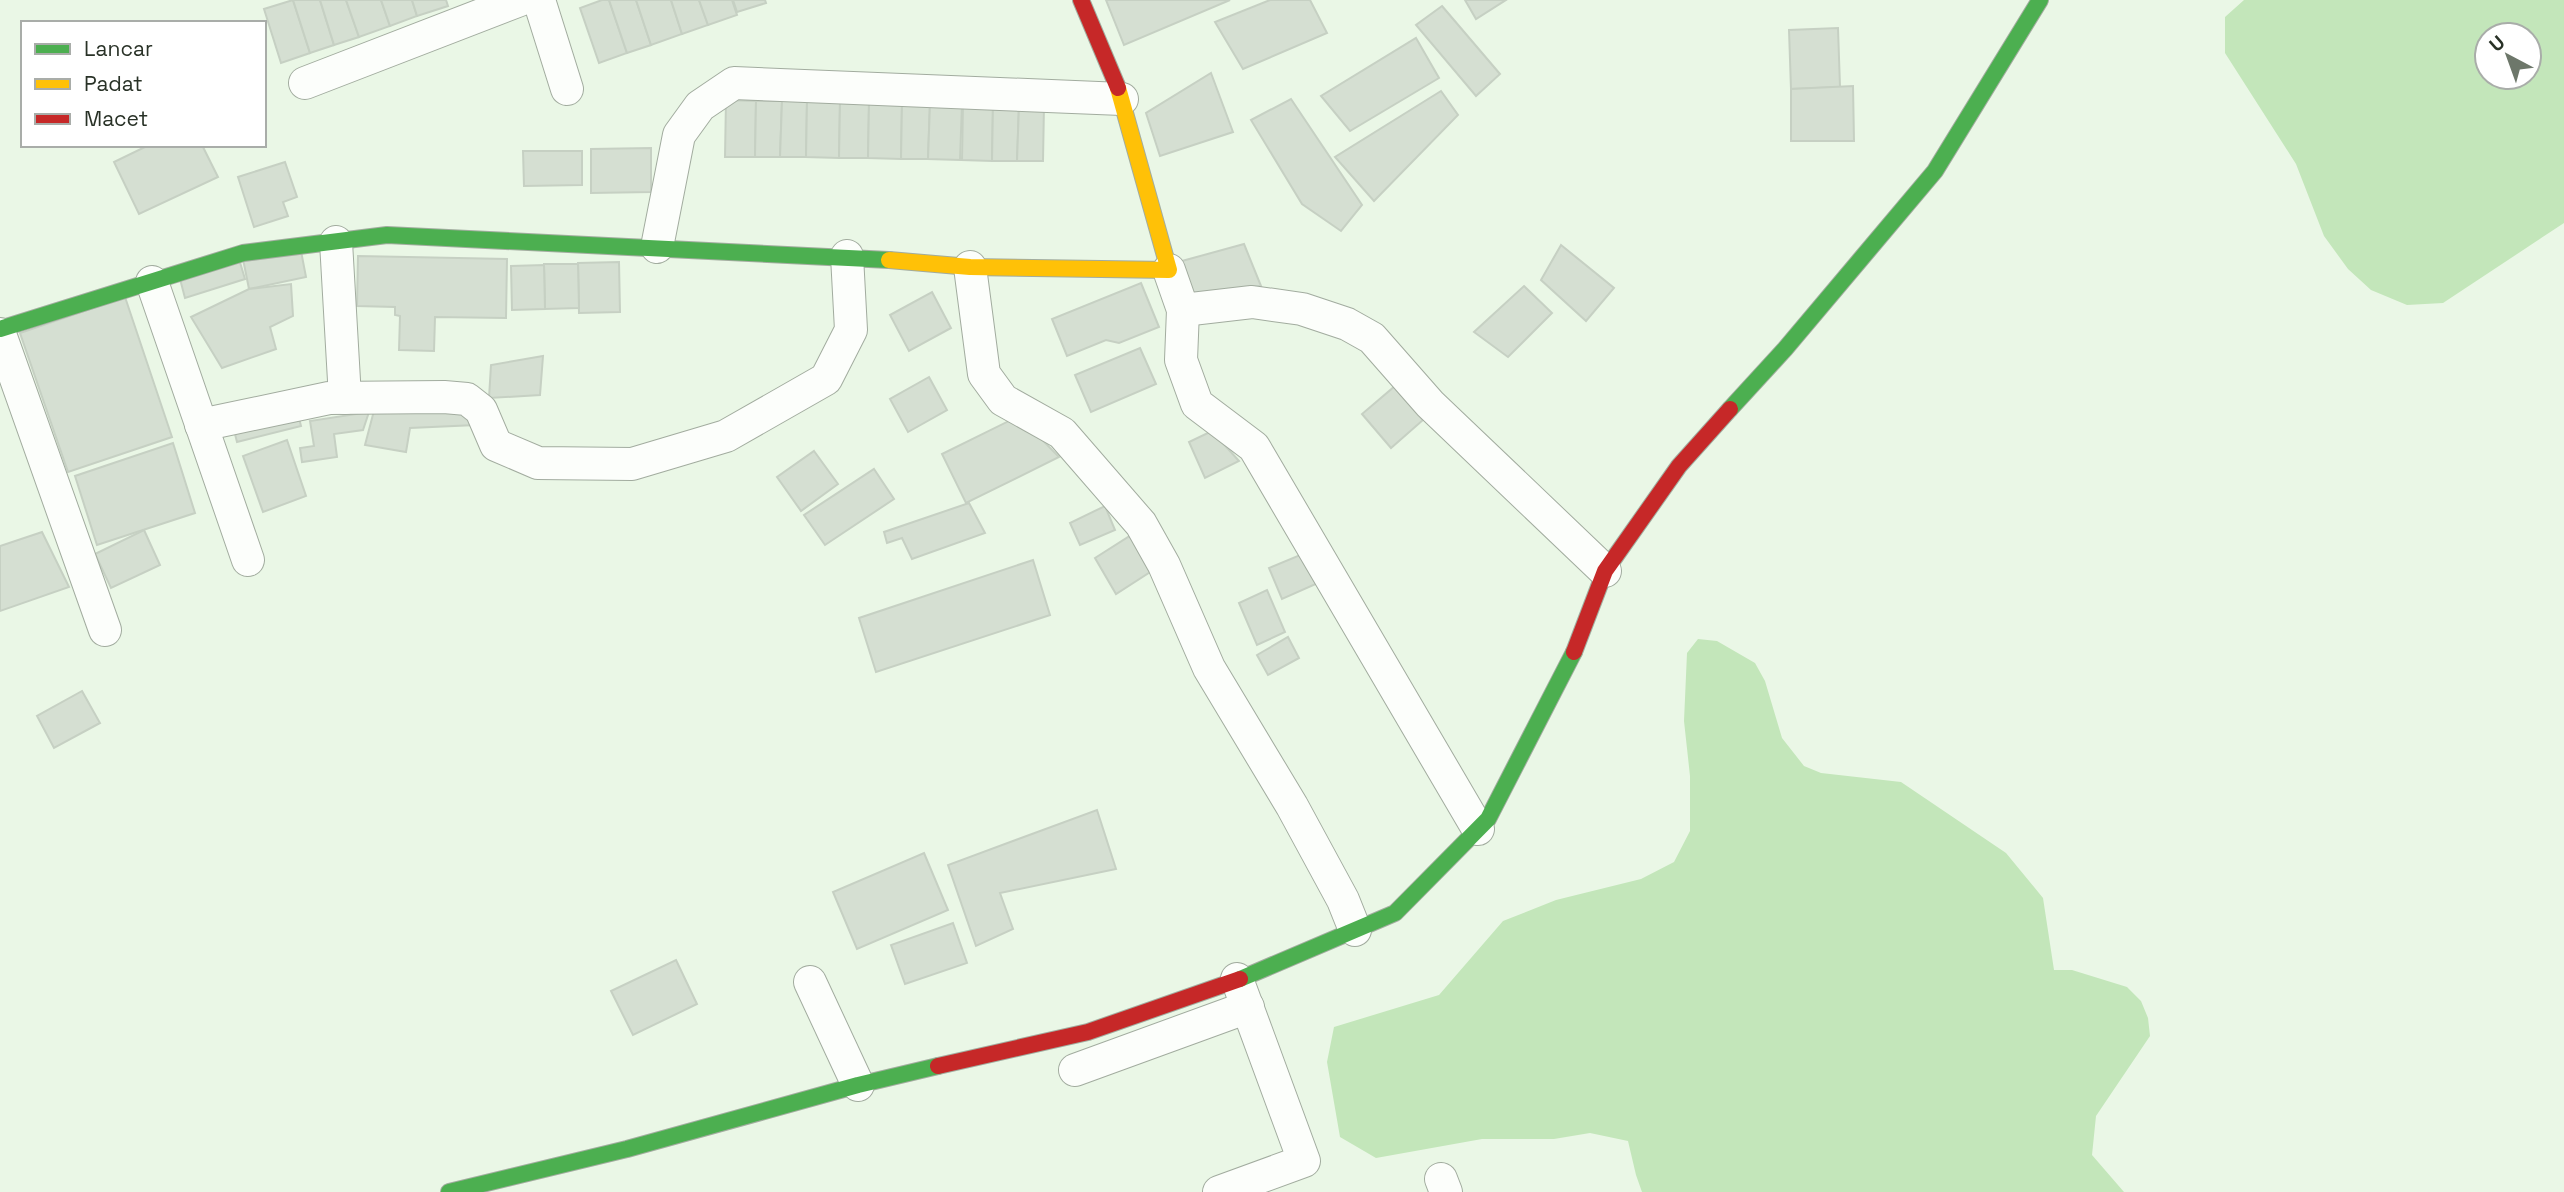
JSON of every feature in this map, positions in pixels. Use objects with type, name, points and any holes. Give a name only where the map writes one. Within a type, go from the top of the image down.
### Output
[{"type":"street","points":[[305,83],[520,0]]},
{"type":"street","points":[[539,0],[568,89]]},
{"type":"street","points":[[1081,0],[1122,99],[1169,270],[1183,310],[1181,360],[1197,404],[1255,447],[1478,830]]},
{"type":"street","points":[[1075,1070],[1242,993],[1355,930],[1395,913],[1488,819],[1579,642],[1605,570],[1679,466],[1785,349],[1935,171],[2040,0]]},
{"type":"street","points":[[657,247],[680,135],[700,106],[734,83],[1122,99]]},
{"type":"street","points":[[105,630],[0,332],[243,253],[387,235],[847,256],[970,268],[1169,270]]},
{"type":"street","points":[[336,242],[345,398]]},
{"type":"street","points":[[201,425],[329,398],[467,399],[481,411],[496,445],[538,463],[632,464],[726,436],[826,379],[851,330],[847,256]]},
{"type":"street","points":[[970,268],[984,374],[1003,400],[1062,433],[1141,524],[1164,565],[1209,668],[1292,806],[1343,900],[1355,930]]},
{"type":"street","points":[[152,282],[248,559]]},
{"type":"street","points":[[1183,310],[1252,302],[1302,309],[1347,324],[1372,338],[1430,404],[1605,570]]},
{"type":"street","points":[[810,982],[858,1085]]},
{"type":"street","points":[[449,1192],[627,1149],[858,1085],[1242,993]]},
{"type":"street","points":[[1219,1192],[1271,1183],[1304,1161],[1242,993]]},
{"type":"green space","points":[[2244,0],[2564,0],[2564,223],[2443,303],[2407,305],[2371,290],[2348,269],[2324,236],[2296,164],[2225,53],[2225,17]]},
{"type":"green space","points":[[1698,639],[1717,641],[1755,663],[1765,681],[1782,738],[1804,766],[1821,773],[1901,782],[2006,853],[2043,898],[2054,970],[2072,970],[2127,987],[2141,1001],[2148,1018],[2150,1036],[2096,1116],[2092,1155],[2124,1192],[1642,1192],[1628,1141],[1590,1133],[1554,1139],[1482,1139],[1376,1158],[1340,1137],[1327,1062],[1334,1027],[1439,995],[1503,921],[1556,900],[1641,879],[1674,862],[1690,831],[1690,776],[1684,721],[1687,653]]},
{"type":"building","points":[[293,0],[310,53],[281,63],[264,9]]},
{"type":"building","points":[[293,0],[320,0],[334,45],[310,53]]},
{"type":"building","points":[[320,0],[346,0],[359,37],[334,45]]},
{"type":"building","points":[[346,0],[381,0],[390,26],[359,37]]},
{"type":"building","points":[[381,0],[412,0],[417,16],[390,26]]},
{"type":"building","points":[[412,0],[446,0],[448,6],[417,16]]},
{"type":"building","points":[[609,0],[627,53],[599,63],[580,8]]},
{"type":"building","points":[[609,0],[636,0],[651,45],[627,53]]},
{"type":"building","points":[[636,0],[671,0],[682,34],[651,45]]},
{"type":"building","points":[[671,0],[699,0],[708,25],[682,34]]},
{"type":"building","points":[[699,0],[732,0],[737,15],[708,25]]},
{"type":"building","points":[[733,0],[765,0],[766,3],[737,12]]},
{"type":"building","points":[[1106,0],[1230,0],[1124,45]]},
{"type":"building","points":[[1270,0],[1310,0],[1327,33],[1243,69],[1215,22]]},
{"type":"building","points":[[1465,0],[1506,0],[1476,19]]},
{"type":"building","points":[[1442,6],[1500,74],[1476,96],[1416,25]]},
{"type":"building","points":[[1838,28],[1840,87],[1791,89],[1789,30]]},
{"type":"building","points":[[1416,38],[1439,78],[1350,131],[1321,96]]},
{"type":"building","points":[[1211,73],[1233,132],[1160,156],[1146,113]]},
{"type":"building","points":[[1853,86],[1854,141],[1791,141],[1791,89]]},
{"type":"building","points":[[1441,91],[1458,115],[1374,201],[1335,157]]},
{"type":"building","points":[[1291,99],[1362,205],[1341,231],[1302,204],[1251,120]]},
{"type":"building","points":[[726,100],[756,101],[755,157],[725,157]]},
{"type":"building","points":[[756,101],[782,101],[780,157],[755,157]]},
{"type":"building","points":[[782,101],[807,101],[806,157],[780,157]]},
{"type":"building","points":[[807,101],[840,102],[839,158],[806,157]]},
{"type":"building","points":[[840,102],[869,103],[868,158],[839,158]]},
{"type":"building","points":[[869,103],[902,103],[901,159],[868,158]]},
{"type":"building","points":[[902,103],[930,103],[928,159],[901,159]]},
{"type":"building","points":[[930,103],[962,104],[960,160],[928,159]]},
{"type":"building","points":[[963,104],[993,104],[992,161],[962,160]]},
{"type":"building","points":[[993,104],[1019,105],[1017,161],[992,161]]},
{"type":"building","points":[[1019,105],[1044,105],[1043,161],[1017,161]]},
{"type":"building","points":[[145,147],[203,147],[218,177],[139,214],[114,162]]},
{"type":"building","points":[[651,148],[651,192],[591,193],[591,149]]},
{"type":"building","points":[[523,151],[582,151],[582,185],[524,186]]},
{"type":"building","points":[[285,162],[297,197],[283,202],[288,216],[254,227],[238,177]]},
{"type":"building","points":[[1244,244],[1261,286],[1193,295],[1182,261]]},
{"type":"building","points":[[1561,245],[1614,288],[1586,321],[1541,280]]},
{"type":"building","points":[[301,251],[306,277],[249,289],[243,259]]},
{"type":"building","points":[[358,256],[507,259],[506,318],[435,317],[434,351],[399,350],[400,316],[395,315],[395,307],[357,306]]},
{"type":"building","points":[[239,259],[245,279],[185,298],[180,279]]},
{"type":"building","points":[[619,262],[620,312],[579,313],[578,263]]},
{"type":"building","points":[[544,264],[578,264],[579,308],[545,309]]},
{"type":"building","points":[[544,265],[545,309],[512,310],[511,266]]},
{"type":"building","points":[[1141,283],[1159,327],[1119,343],[1106,340],[1067,356],[1052,319]]},
{"type":"building","points":[[291,284],[293,316],[270,327],[276,349],[222,368],[191,317],[249,289]]},
{"type":"building","points":[[1524,286],[1552,313],[1508,357],[1474,332]]},
{"type":"building","points":[[932,292],[951,328],[909,351],[890,315]]},
{"type":"building","points":[[125,297],[172,437],[68,472],[20,333]]},
{"type":"building","points":[[1140,348],[1156,384],[1091,412],[1075,375]]},
{"type":"building","points":[[543,356],[540,395],[489,398],[491,365]]},
{"type":"building","points":[[929,377],[947,410],[908,432],[890,399]]},
{"type":"building","points":[[1395,386],[1423,420],[1391,448],[1362,414]]},
{"type":"building","points":[[376,403],[476,411],[476,425],[410,428],[406,452],[365,445]]},
{"type":"building","points":[[297,410],[301,426],[237,442],[233,426]]},
{"type":"building","points":[[369,412],[363,430],[334,434],[337,457],[302,462],[300,448],[314,446],[310,421]]},
{"type":"building","points":[[1019,416],[1059,457],[966,503],[942,454]]},
{"type":"building","points":[[1212,431],[1239,461],[1205,478],[1189,442]]},
{"type":"building","points":[[287,440],[306,496],[263,512],[243,456]]},
{"type":"building","points":[[173,443],[195,513],[97,545],[75,476]]},
{"type":"building","points":[[814,451],[838,484],[801,511],[777,477]]},
{"type":"building","points":[[874,469],[894,499],[825,545],[804,515]]},
{"type":"building","points":[[969,503],[985,533],[912,559],[902,538],[887,543],[884,532]]},
{"type":"building","points":[[1105,506],[1115,530],[1080,545],[1070,523]]},
{"type":"building","points":[[144,530],[160,565],[111,588],[95,554]]},
{"type":"building","points":[[42,532],[69,587],[0,611],[0,546]]},
{"type":"building","points":[[1136,532],[1158,567],[1116,594],[1095,558]]},
{"type":"building","points":[[1305,553],[1318,583],[1282,599],[1269,568]]},
{"type":"building","points":[[1033,560],[1050,615],[876,672],[859,618]]},
{"type":"building","points":[[1267,590],[1285,632],[1257,645],[1239,603]]},
{"type":"building","points":[[1288,637],[1299,658],[1268,675],[1257,655]]},
{"type":"building","points":[[82,691],[100,723],[54,748],[37,716]]},
{"type":"building","points":[[1097,810],[1116,869],[1000,893],[1013,929],[976,946],[948,865]]},
{"type":"building","points":[[924,853],[948,910],[857,949],[833,892]]},
{"type":"building","points":[[953,923],[967,963],[905,984],[891,945]]},
{"type":"building","points":[[676,960],[697,1004],[633,1035],[611,991]]},
{"type":"traffic: fast","points":[[1730,409],[1785,349],[1935,171],[2040,0]]},
{"type":"traffic: fast","points":[[0,329],[243,253],[387,235],[889,260]]},
{"type":"traffic: fast","points":[[1240,979],[1395,913],[1488,819],[1574,652]]},
{"type":"traffic: fast","points":[[449,1192],[627,1149],[858,1085],[938,1066]]},
{"type":"traffic: slow","points":[[889,260],[970,267],[1169,270],[1118,88]]},
{"type":"traffic: jam","points":[[1081,0],[1118,88]]},
{"type":"traffic: jam","points":[[1574,652],[1605,571],[1679,466],[1730,409]]},
{"type":"traffic: jam","points":[[938,1066],[1088,1032],[1240,979]]}]
